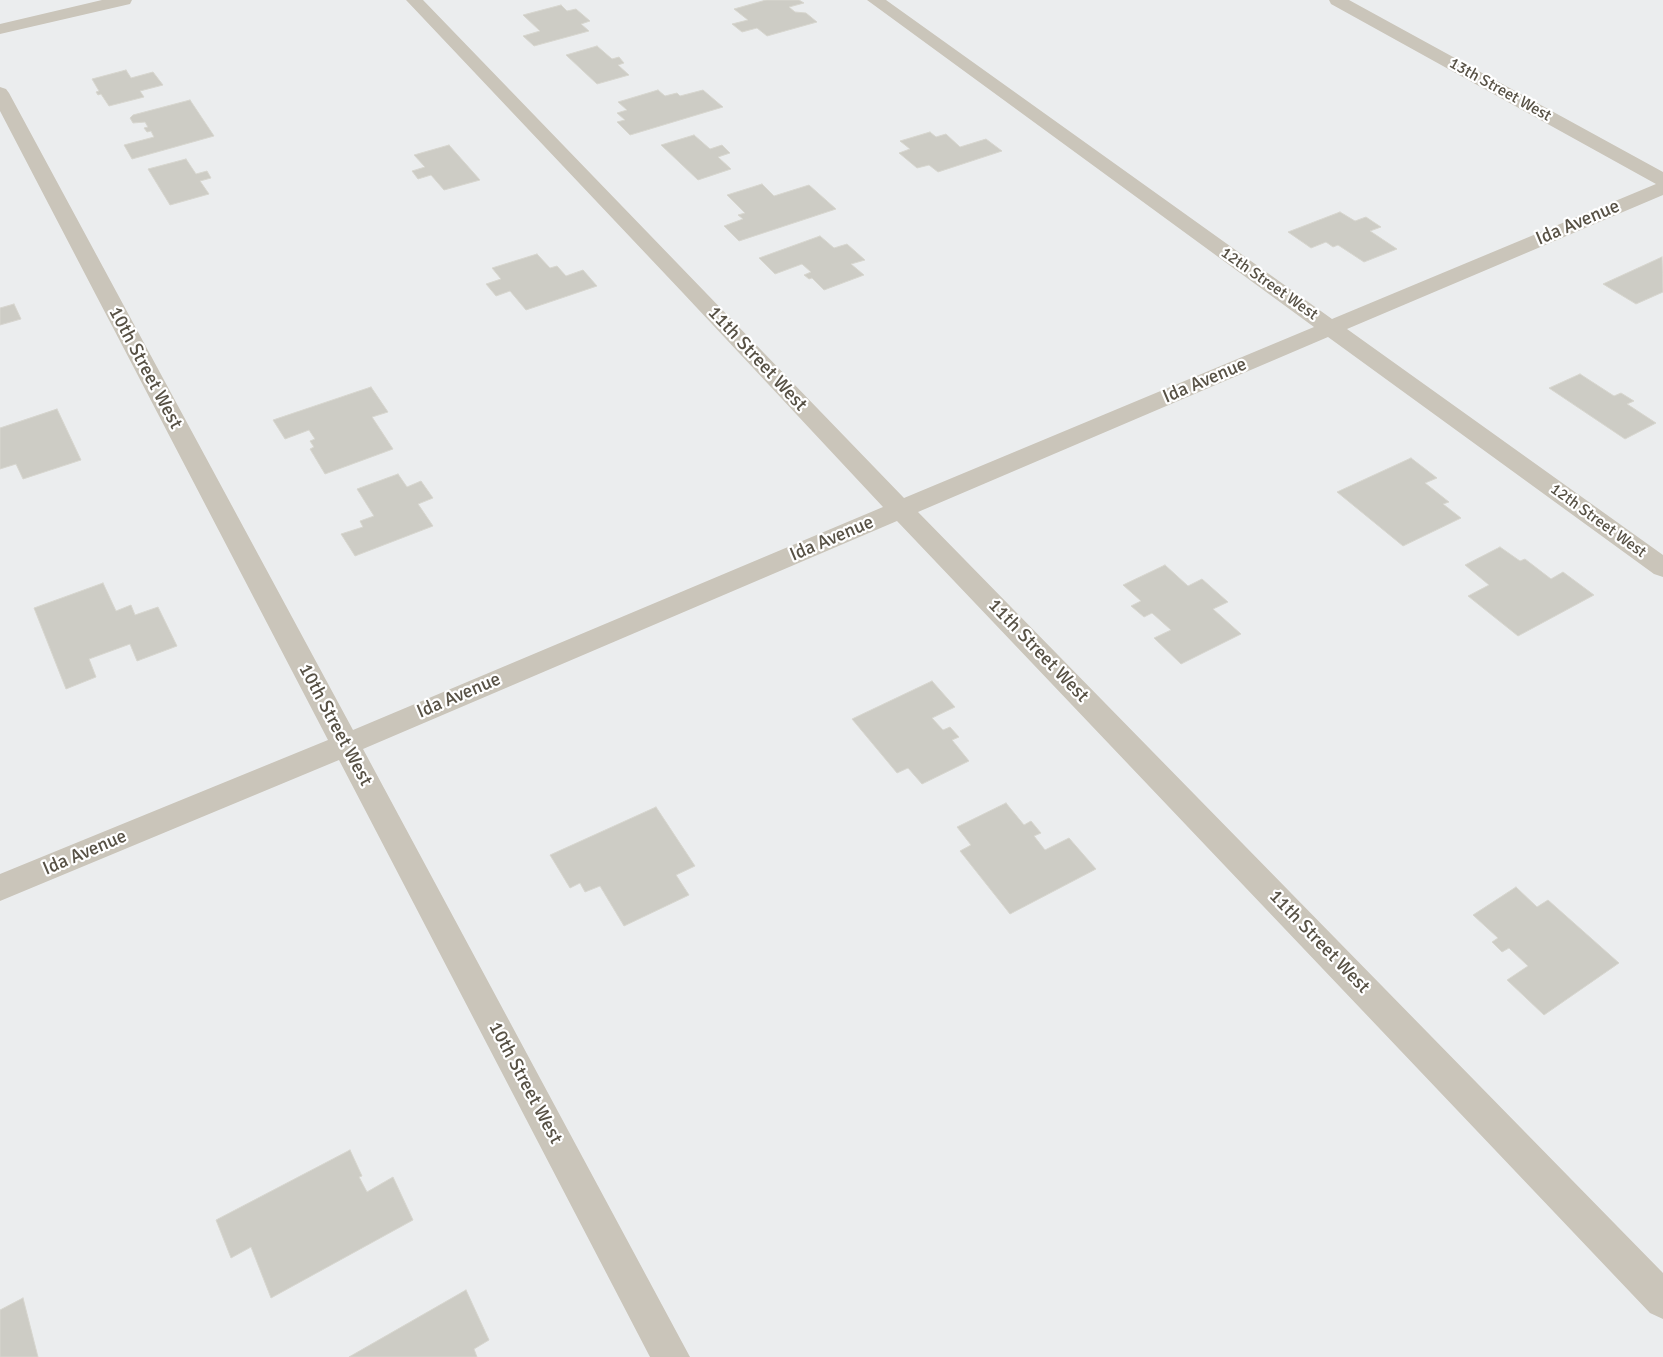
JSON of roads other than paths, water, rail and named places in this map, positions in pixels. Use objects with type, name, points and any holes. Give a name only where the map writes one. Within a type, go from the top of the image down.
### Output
[{"type":"street","points":[[0,30],[124,0]]},
{"type":"street","name":"11th Street West","points":[[414,0],[1663,1300]]},
{"type":"street","name":"12th Street West","points":[[875,0],[1663,568]]},
{"type":"street","name":"13th Street West","points":[[1337,0],[1663,180]]},
{"type":"street","name":"10th Street West","points":[[0,93],[671,1357]]},
{"type":"street","name":"Ida Avenue","points":[[0,888],[345,745],[530,665],[1663,188]]}]
